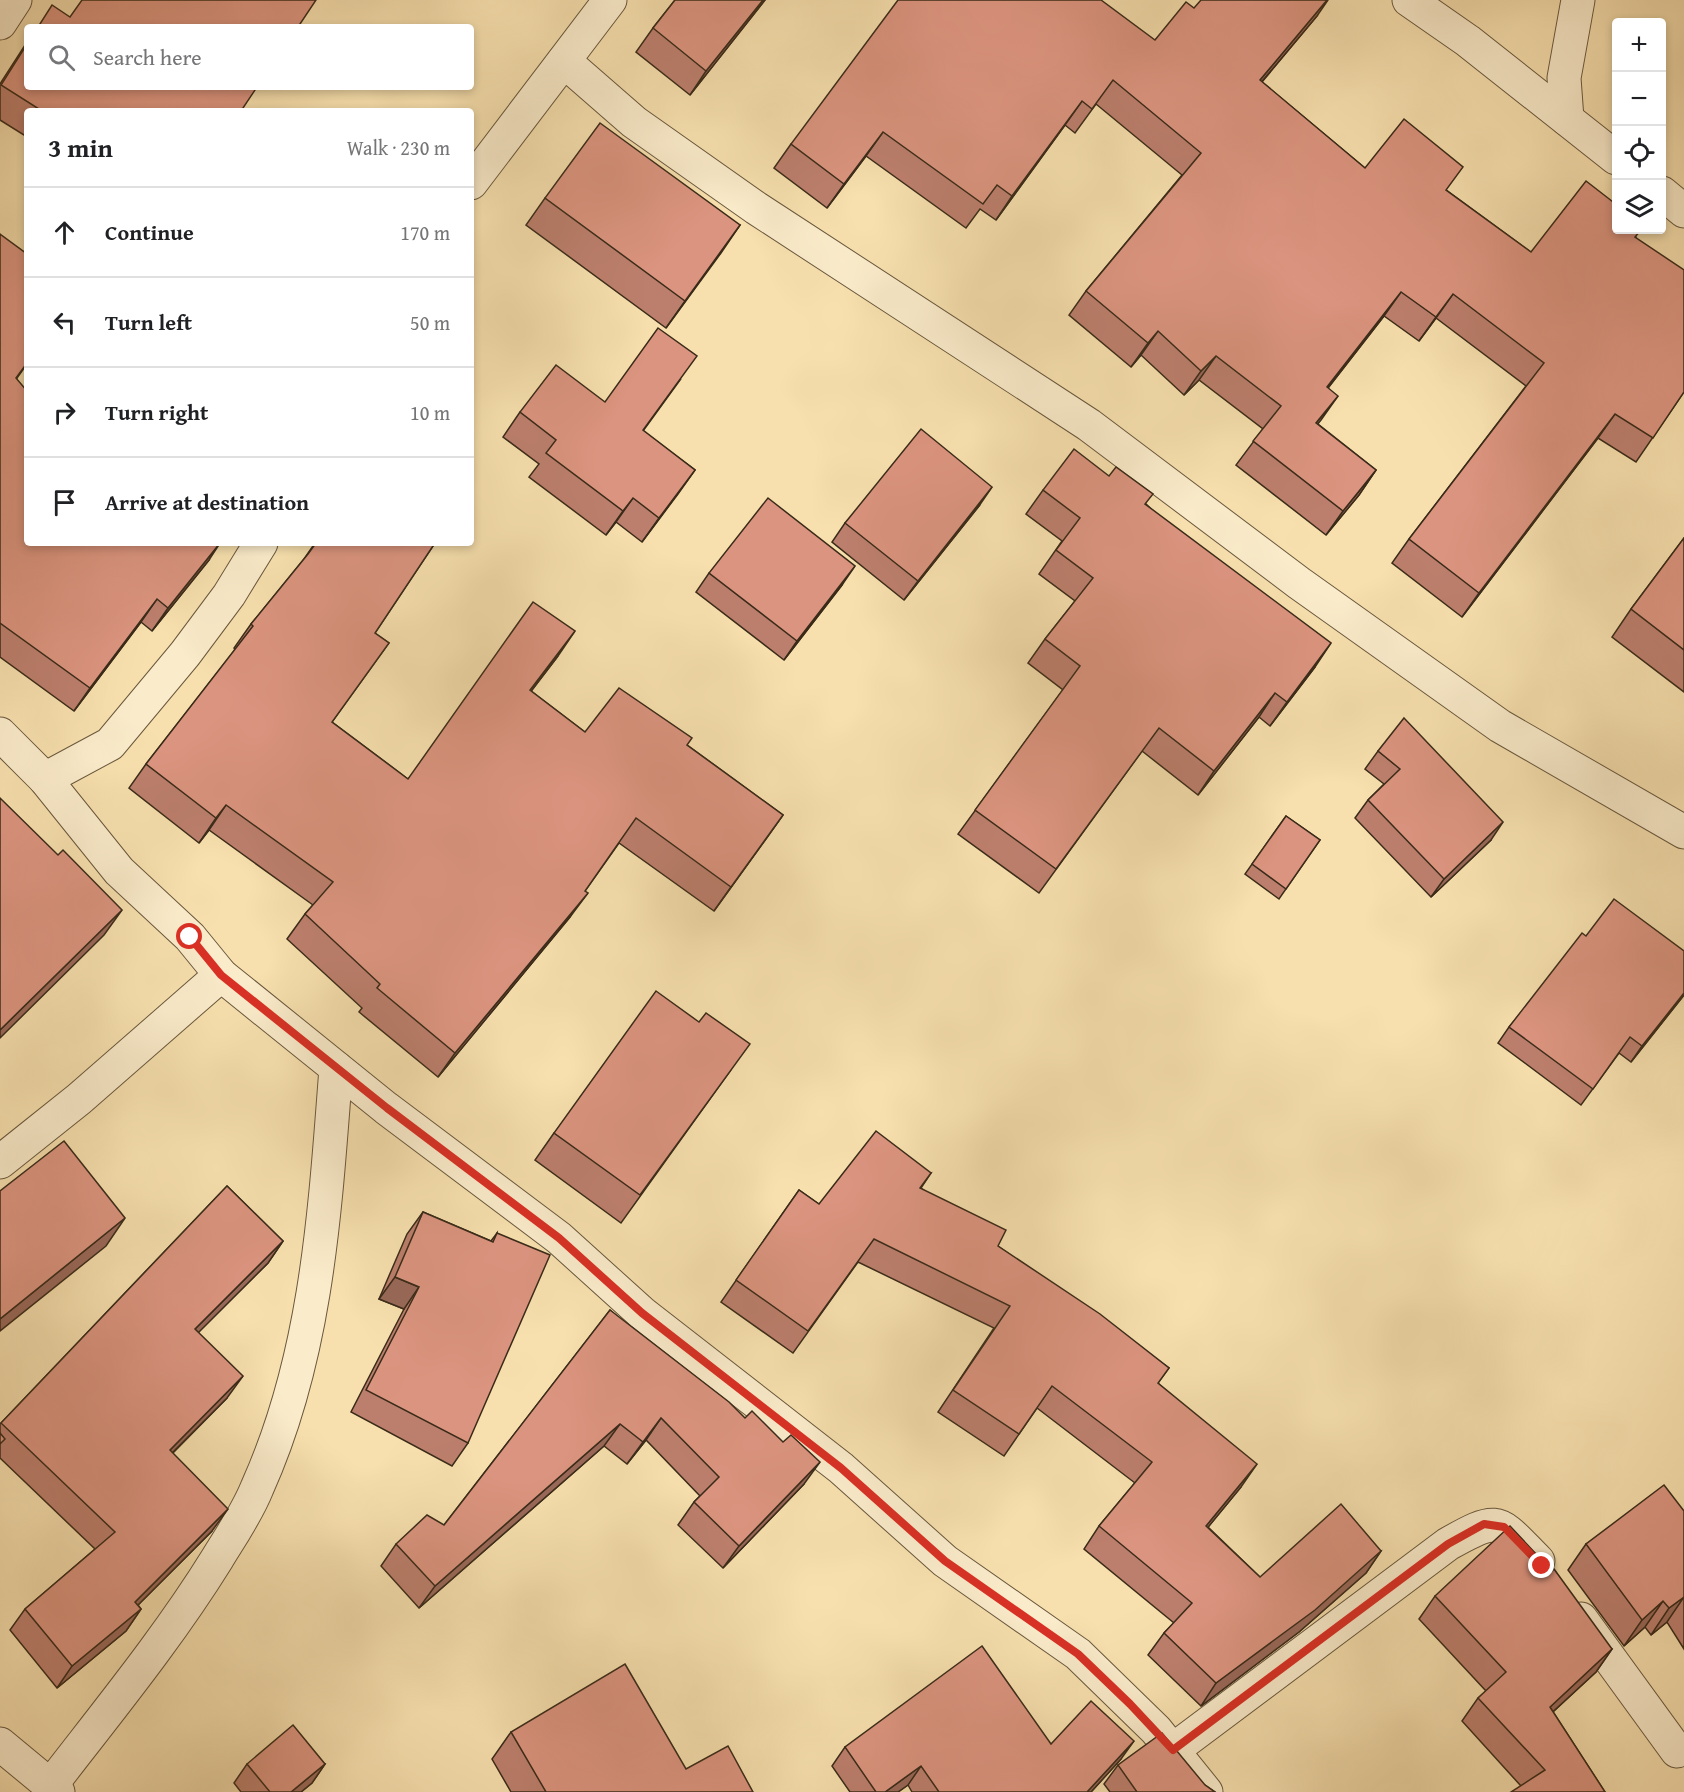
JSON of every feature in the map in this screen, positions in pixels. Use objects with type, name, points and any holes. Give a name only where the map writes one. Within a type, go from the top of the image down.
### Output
[{"type":"street","points":[[0,22],[15,0]]},
{"type":"street","points":[[474,179],[610,0]]},
{"type":"street","points":[[1409,0],[1468,41],[1612,154]]},
{"type":"street","points":[[1567,119],[1564,78],[1578,0]]},
{"type":"street","points":[[564,61],[634,122],[765,214],[1089,425],[1299,583],[1500,726],[1684,832]]},
{"type":"street","points":[[1666,196],[1684,211]]},
{"type":"street","points":[[45,779],[110,744],[185,654],[229,595],[259,546]]},
{"type":"street","points":[[0,734],[45,779],[119,871],[190,937],[221,975],[336,1068],[559,1238],[642,1313],[841,1468],[945,1561],[1078,1654],[1173,1750],[1206,1792]]},
{"type":"street","points":[[0,1162],[79,1099],[221,975]]},
{"type":"street","points":[[0,1744],[55,1789],[188,1605],[233,1532],[261,1480],[295,1380],[315,1293],[336,1068]]},
{"type":"street","points":[[1173,1750],[1448,1544],[1484,1524],[1504,1527],[1542,1566],[1677,1751]]},
{"type":"building","points":[[82,0],[316,0],[300,24],[40,24],[52,5],[70,17]]},
{"type":"building","points":[[675,0],[763,0],[706,71],[653,28]]},
{"type":"building","points":[[898,0],[1101,0],[1155,40],[1186,2],[1194,8],[1201,0],[1327,0],[1260,80],[1365,168],[1404,119],[1463,167],[1446,190],[1531,252],[1586,181],[1612,201],[1612,234],[1638,234],[1635,237],[1684,270],[1684,392],[1653,438],[1615,414],[1479,593],[1409,539],[1544,363],[1453,294],[1436,317],[1401,292],[1327,387],[1338,396],[1316,423],[1376,470],[1343,511],[1253,441],[1281,406],[1216,356],[1201,371],[1158,331],[1148,343],[1086,291],[1201,153],[1113,80],[1092,109],[1082,101],[1012,196],[997,185],[983,204],[883,132],[844,184],[791,144]]},
{"type":"building","points":[[24,49],[24,90],[255,90],[243,108],[37,108],[1,85]]},
{"type":"building","points":[[600,123],[740,225],[685,301],[545,198]]},
{"type":"building","points":[[0,234],[24,252],[24,367],[16,378],[24,387],[24,546],[218,546],[168,608],[157,599],[90,688],[0,623]]},
{"type":"building","points":[[658,328],[697,356],[643,430],[695,470],[659,518],[633,498],[623,511],[546,453],[556,440],[520,412],[556,365],[605,402]]},
{"type":"building","points":[[921,429],[992,487],[918,581],[845,523]]},
{"type":"building","points":[[1074,449],[1109,476],[1116,467],[1153,494],[1145,504],[1331,643],[1287,702],[1275,693],[1214,771],[1159,728],[1056,869],[975,810],[1080,666],[1045,639],[1093,578],[1056,550],[1080,518],[1043,490]]},
{"type":"building","points":[[768,498],[855,566],[797,641],[709,573]]},
{"type":"building","points":[[1684,538],[1684,650],[1631,609]]},
{"type":"building","points":[[314,546],[433,546],[375,633],[389,643],[332,722],[408,779],[533,602],[575,631],[530,690],[585,732],[619,688],[692,738],[687,745],[783,815],[731,887],[636,818],[585,891],[588,893],[455,1053],[377,988],[380,984],[305,914],[333,882],[226,805],[216,818],[146,764],[253,626],[251,624]]},
{"type":"building","points":[[1404,718],[1503,822],[1444,879],[1368,800],[1400,769],[1378,751]]},
{"type":"building","points":[[0,798],[58,855],[63,850],[122,910],[0,1030]]},
{"type":"building","points":[[1286,816],[1320,840],[1286,889],[1252,864]]},
{"type":"building","points":[[1614,899],[1684,951],[1684,993],[1642,1046],[1630,1037],[1593,1089],[1509,1027],[1582,933],[1586,936]]},
{"type":"building","points":[[656,991],[699,1022],[706,1013],[750,1044],[640,1195],[554,1133]]},
{"type":"building","points":[[876,1131],[931,1173],[920,1188],[1006,1230],[998,1246],[1100,1314],[1169,1368],[1158,1383],[1257,1464],[1206,1526],[1260,1577],[1341,1504],[1381,1551],[1315,1610],[1216,1683],[1164,1633],[1192,1603],[1099,1526],[1152,1462],[1052,1386],[1019,1434],[953,1390],[1010,1306],[874,1239],[808,1331],[736,1280],[799,1190],[819,1204]]},
{"type":"building","points":[[64,1141],[125,1218],[0,1319],[0,1191]]},
{"type":"building","points":[[227,1186],[283,1241],[195,1329],[243,1376],[170,1450],[228,1509],[135,1602],[141,1609],[72,1666],[25,1609],[115,1532],[1,1423]]},
{"type":"building","points":[[423,1212],[493,1242],[497,1233],[550,1255],[468,1443],[366,1390],[419,1287],[395,1277]]},
{"type":"building","points":[[610,1310],[729,1402],[745,1418],[752,1411],[783,1442],[791,1435],[820,1462],[739,1546],[694,1502],[719,1477],[661,1418],[643,1442],[620,1424],[435,1586],[396,1544],[427,1515],[444,1525]]},
{"type":"building","points":[[0,1433],[5,1439],[0,1444]]},
{"type":"building","points":[[1664,1485],[1684,1511],[1684,1597],[1669,1608],[1663,1601],[1642,1620],[1586,1544]]},
{"type":"building","points":[[1510,1526],[1552,1571],[1554,1569],[1612,1649],[1550,1707],[1605,1792],[1511,1792],[1545,1770],[1478,1698],[1506,1672],[1435,1596]]},
{"type":"building","points":[[982,1646],[1051,1744],[1091,1701],[1134,1741],[1087,1792],[939,1792],[921,1766],[885,1792],[876,1792],[845,1747]]},
{"type":"building","points":[[625,1664],[686,1769],[728,1746],[753,1792],[546,1792],[511,1732]]},
{"type":"building","points":[[293,1725],[325,1764],[291,1792],[270,1792],[247,1764]]},
{"type":"building","points":[[1162,1733],[1205,1785],[1215,1792],[1137,1792],[1118,1765]]},
{"type":"route","points":[[190,937],[221,975],[387,1108],[559,1238],[642,1313],[841,1468],[945,1561],[1078,1654],[1173,1750],[1448,1544],[1484,1524],[1504,1527],[1542,1566]]}]
